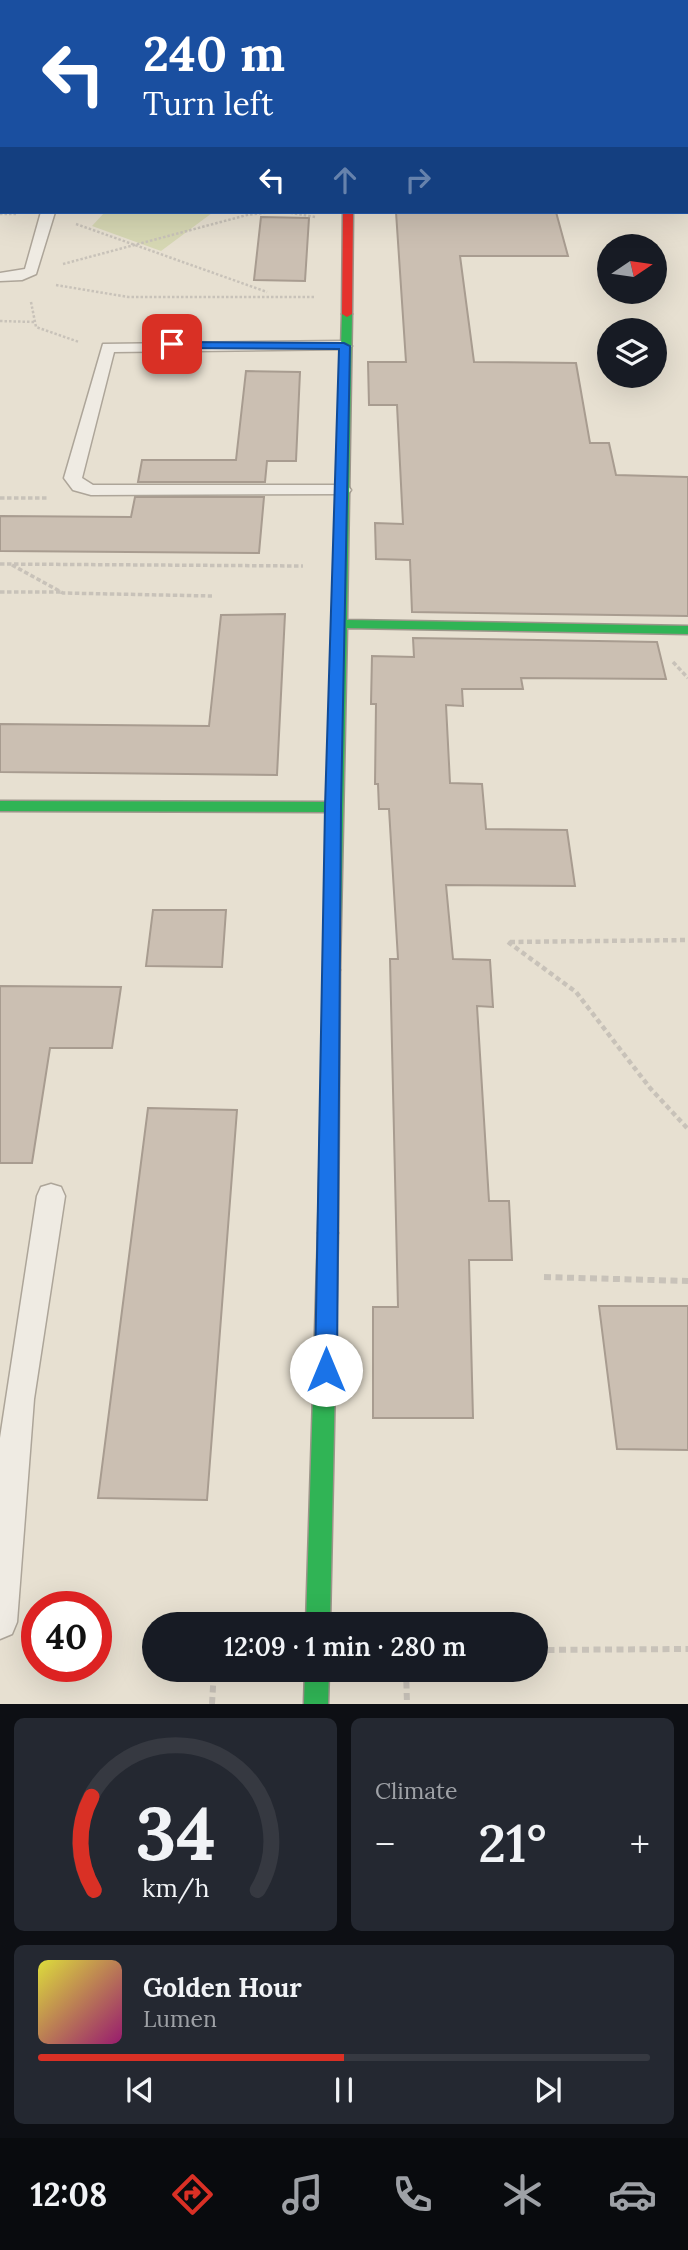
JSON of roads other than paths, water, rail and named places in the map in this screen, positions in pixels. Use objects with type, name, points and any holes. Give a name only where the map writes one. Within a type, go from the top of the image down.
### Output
[{"type":"street","points":[[318,1612],[326,1370],[333,807],[344,346],[349,292],[348,214]]},
{"type":"street","points":[[339,624],[688,630]]},
{"type":"street","points":[[0,806],[333,807]]},
{"type":"street","points":[[316,1704],[317,1682]]},
{"type":"lane","points":[[0,277],[22,276],[31,271],[47,214]]},
{"type":"lane","points":[[342,490],[91,490],[79,486],[73,478],[108,346],[344,346]]},
{"type":"lane","points":[[0,1622],[19,1399],[51,1196]]}]
